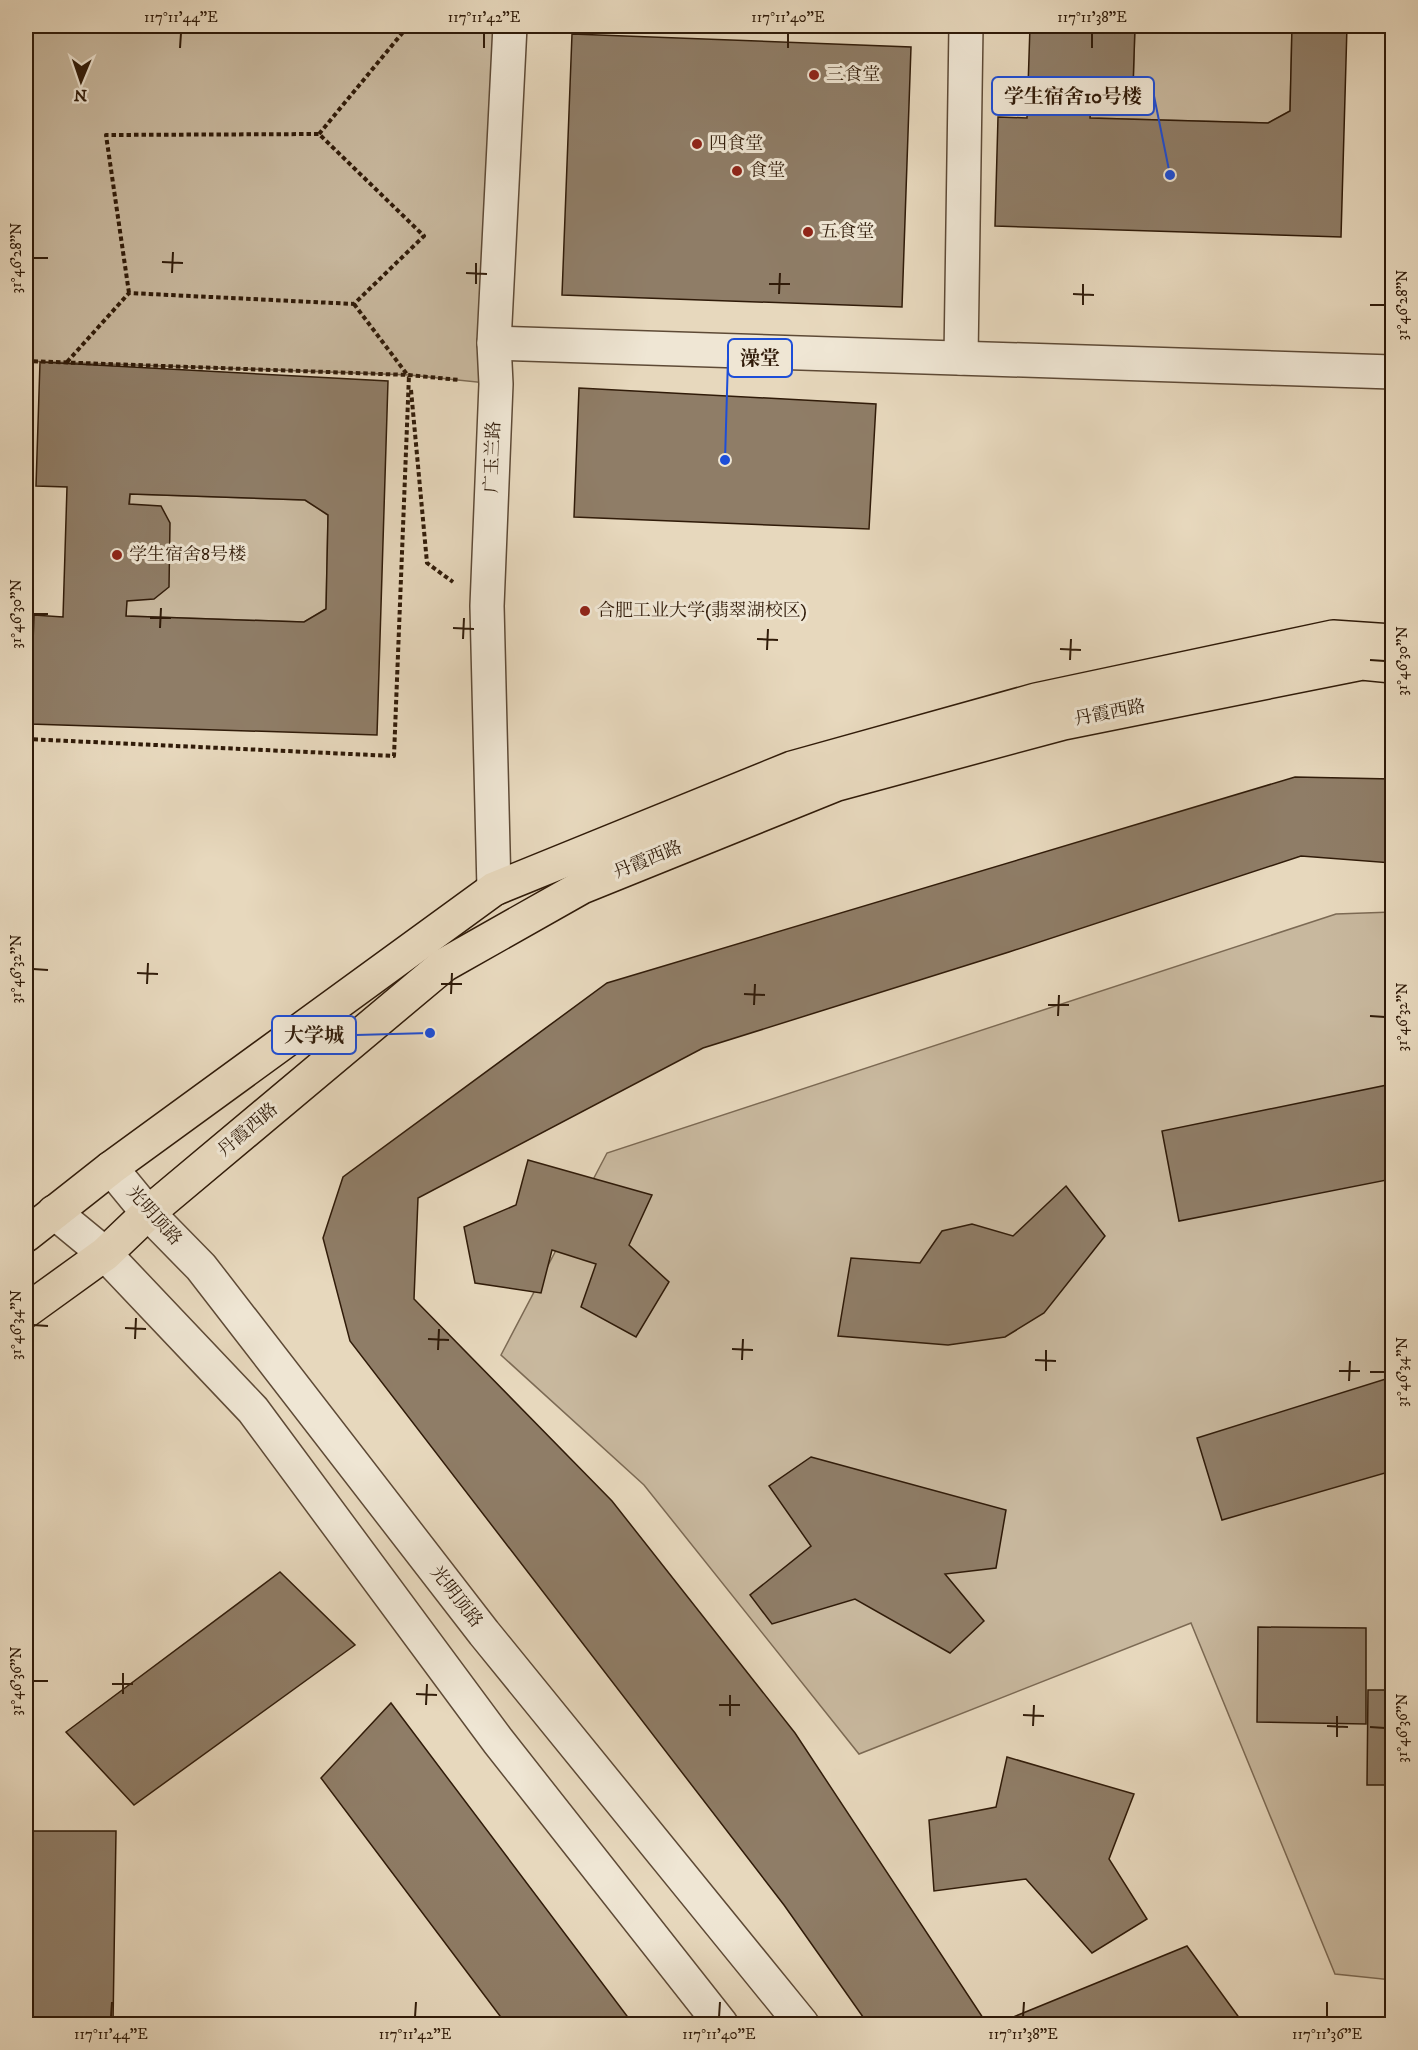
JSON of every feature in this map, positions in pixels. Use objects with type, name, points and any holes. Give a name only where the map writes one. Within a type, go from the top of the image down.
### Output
[{"type":"main road","name":"丹霞西路","points":[[26,1235],[111,1168],[494,889],[792,768],[1024,704],[1333,637],[1392,641]]},
{"type":"main road","name":"丹霞西路","points":[[26,1311],[105,1254],[148,1213],[444,965],[582,887],[837,784],[1051,726],[1362,663],[1392,666]]},
{"type":"street","name":"广玉兰路","points":[[494,889],[488,606],[496,384],[494,343],[510,26]]},
{"type":"street","points":[[960,358],[966,26]]},
{"type":"street","points":[[494,343],[1392,372]]},
{"type":"street","name":"光明顶路","points":[[111,1168],[148,1213],[201,1267],[484,1633],[802,2025]]},
{"type":"street","points":[[54,1212],[105,1254],[253,1410],[498,1741],[721,2025]]},
{"type":"path","points":[[26,61],[27,26]]},
{"type":"path","points":[[318,134],[408,26]]},
{"type":"path","points":[[318,134],[424,236],[354,304],[129,293],[106,135],[318,134]]},
{"type":"path","points":[[67,362],[129,293]]},
{"type":"path","points":[[354,304],[409,375],[427,563],[488,606]]},
{"type":"path","points":[[26,361],[409,375],[496,384]]},
{"type":"path","points":[[26,739],[394,756],[409,375]]},
{"type":"shaded area","points":[[27,26],[510,26],[496,384],[409,375],[26,361]]},
{"type":"shaded area","points":[[1135,26],[1292,26],[1290,111],[1268,123],[1090,118],[1091,103],[1118,101],[1133,88]]},
{"type":"shaded area","points":[[130,494],[305,500],[328,515],[326,609],[304,622],[126,616]]},
{"type":"shaded area","points":[[1392,912],[1392,1980],[1335,1974],[1191,1623],[859,1754],[644,1485],[501,1355],[607,1153],[1336,914]]},
{"type":"building","points":[[1030,26],[1135,26],[1133,88],[1118,101],[1091,103],[1090,118],[1268,123],[1290,111],[1292,26],[1347,26],[1341,237],[995,226],[998,117],[1027,118]]},
{"type":"building","name":"食堂","points":[[572,34],[911,47],[902,307],[562,295]]},
{"type":"building","name":"学生宿舍8号楼","points":[[40,362],[388,381],[377,735],[30,724],[34,615],[63,617],[67,487],[36,486]],"holes":[[[130,494],[305,500],[328,515],[326,609],[304,622],[126,616],[127,601],[154,599],[169,587],[170,523],[161,506],[129,504]]]},
{"type":"building","points":[[579,388],[876,404],[869,529],[574,517]]},
{"type":"building","points":[[1295,777],[1392,779],[1392,863],[1301,856],[1009,952],[703,1048],[418,1198],[414,1299],[612,1501],[795,1733],[987,2024],[868,2024],[784,1905],[350,1341],[323,1238],[343,1177],[607,983]]},
{"type":"building","points":[[1392,1084],[1392,1179],[1179,1221],[1162,1131]]},
{"type":"building","points":[[528,1160],[652,1195],[629,1245],[669,1282],[636,1337],[581,1307],[596,1264],[552,1250],[541,1293],[475,1283],[464,1227],[516,1205]]},
{"type":"building","points":[[1066,1186],[1105,1236],[1044,1313],[1005,1337],[948,1345],[838,1336],[851,1258],[920,1263],[942,1231],[972,1224],[1013,1236]]},
{"type":"building","points":[[1392,1377],[1392,1471],[1222,1520],[1197,1438]]},
{"type":"building","points":[[811,1457],[1006,1510],[996,1568],[945,1574],[984,1621],[950,1653],[855,1599],[772,1624],[750,1595],[811,1546],[769,1486]]},
{"type":"building","points":[[280,1572],[355,1645],[134,1805],[66,1732]]},
{"type":"building","points":[[1258,1627],[1366,1628],[1366,1724],[1257,1722]]},
{"type":"building","points":[[1368,1690],[1392,1690],[1392,1785],[1367,1785]]},
{"type":"building","points":[[391,1703],[633,2024],[506,2024],[321,1778]]},
{"type":"building","points":[[1007,1757],[1134,1794],[1109,1859],[1147,1919],[1092,1953],[1026,1879],[934,1891],[929,1820],[996,1807]]},
{"type":"building","points":[[26,1831],[116,1831],[113,2024],[26,2024]]},
{"type":"building","points":[[1187,1946],[1243,2023],[996,2024]]},
{"type":"place","name":"三食堂","points":[[814,75]]},
{"type":"place","name":"四食堂","points":[[697,144]]},
{"type":"place","name":"食堂","points":[[737,171]]},
{"type":"place","name":"学生宿舍10号楼","points":[[1170,175]]},
{"type":"place","name":"五食堂","points":[[808,232]]},
{"type":"place","name":"澡堂","points":[[725,460]]},
{"type":"place","name":"学生宿舍8号楼","points":[[117,555]]},
{"type":"place","name":"合肥工业大学(翡翠湖校区)","points":[[585,611]]},
{"type":"place","name":"大学城","points":[[430,1033]]}]
